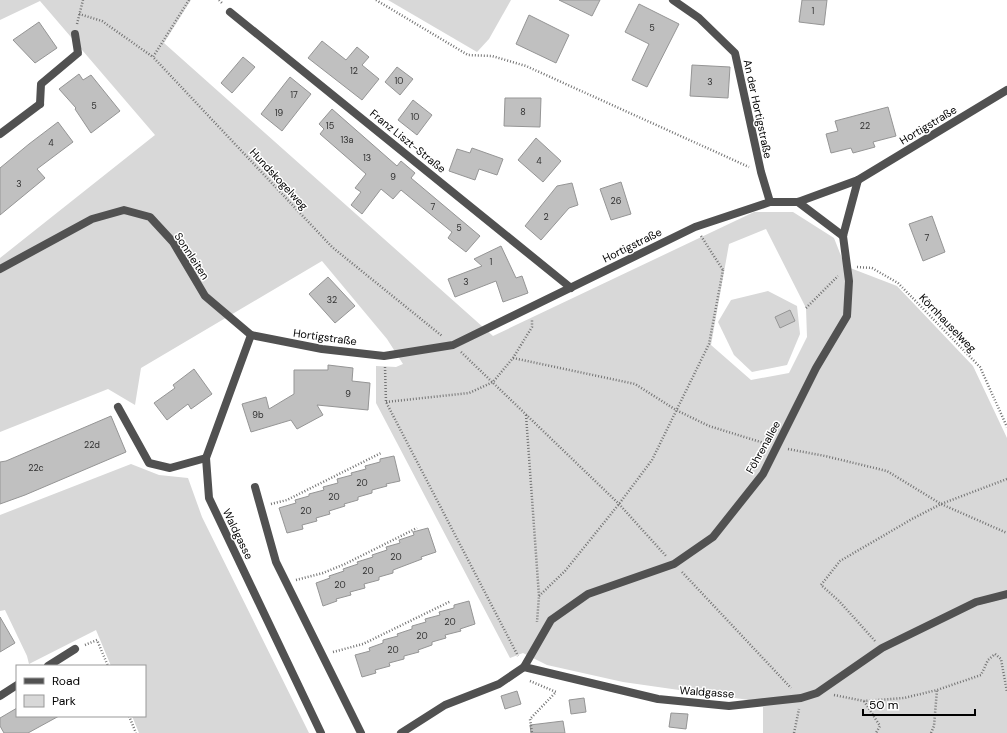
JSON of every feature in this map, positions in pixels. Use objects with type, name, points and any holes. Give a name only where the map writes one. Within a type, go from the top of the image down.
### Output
[{"type":"street","name":"An der Hortigstraße","points":[[673,0],[699,18],[735,53],[761,172],[770,202]]},
{"type":"street","name":"Franz Liszt-Straße","points":[[230,12],[571,288]]},
{"type":"street","points":[[0,134],[40,104],[41,84],[78,53],[75,34]]},
{"type":"street","name":"Hortigstraße","points":[[250,335],[322,349],[384,356],[453,345],[695,227],[770,202],[798,202],[858,180],[1007,90]]},
{"type":"street","name":"Föhrenallee","points":[[524,667],[551,620],[588,594],[674,564],[713,537],[763,474],[816,368],[847,316],[849,281],[843,236],[858,180]]},
{"type":"street","points":[[798,202],[843,236]]},
{"type":"street","name":"Sonnleiten","points":[[0,270],[92,219],[124,210],[150,217],[173,242],[205,296],[250,335]]},
{"type":"street","name":"Waldgasse","points":[[250,335],[206,458],[209,498],[321,733]]},
{"type":"street","points":[[118,407],[149,463],[170,468],[206,458]]},
{"type":"street","points":[[255,487],[276,562],[361,733]]},
{"type":"street","name":"Waldgasse","points":[[524,667],[658,699],[729,706],[801,698],[818,694],[882,648],[976,602],[1007,594]]},
{"type":"street","points":[[50,665],[75,649]]},
{"type":"street","points":[[400,733],[445,705],[499,684],[524,667]]},
{"type":"street","points":[[0,696],[16,686]]},
{"type":"path","points":[[75,34],[83,0]]},
{"type":"path","points":[[153,57],[189,0]]},
{"type":"path","points":[[376,0],[468,55],[492,56],[526,66],[761,172]]},
{"type":"path","name":"Hundskogelweg","points":[[79,14],[102,21],[153,57],[332,247],[453,345],[619,504],[801,698]]},
{"type":"path","points":[[539,596],[565,571],[652,460],[709,344],[724,271],[695,227]]},
{"type":"path","points":[[806,308],[847,266]]},
{"type":"path","name":"Körnhauselweg","points":[[847,266],[872,268],[898,283],[980,367],[1007,426]]},
{"type":"path","points":[[386,402],[469,393],[492,382],[513,358],[532,327],[532,307]]},
{"type":"path","points":[[384,356],[386,402],[519,658],[522,651]]},
{"type":"path","points":[[513,358],[634,384],[676,410],[709,426],[777,448],[825,456],[888,471],[941,504],[1007,533]]},
{"type":"path","points":[[526,415],[539,596],[536,626]]},
{"type":"path","points":[[260,506],[287,500],[381,453]]},
{"type":"path","points":[[882,648],[839,600],[821,585],[840,561],[912,518],[941,504],[1007,479]]},
{"type":"path","points":[[286,583],[323,573],[345,564],[417,528]]},
{"type":"path","points":[[321,655],[363,644],[452,601]]},
{"type":"path","points":[[75,649],[97,640],[108,665]]},
{"type":"path","points":[[818,694],[835,695],[864,701],[904,698],[936,690],[981,675],[988,660],[995,654],[1000,659],[1007,692]]},
{"type":"path","points":[[529,681],[556,692],[530,719],[532,733]]},
{"type":"path","points":[[931,733],[934,726],[936,690]]},
{"type":"path","points":[[794,733],[801,698]]},
{"type":"path","points":[[864,701],[880,726],[876,733]]},
{"type":"path","points":[[129,717],[136,733]]},
{"type":"green space","points":[[0,0],[191,0],[164,43],[493,336],[754,212],[793,212],[834,238],[845,266],[897,286],[973,366],[1007,438],[1007,733],[763,733],[763,702],[623,682],[547,665],[523,653],[510,658],[376,403],[376,366],[396,367],[403,364],[387,339],[322,261],[141,368],[135,405],[108,389],[0,432],[0,258],[155,135],[40,1],[0,20]],"holes":[[[766,229],[806,308],[807,337],[789,373],[751,380],[711,345],[729,244]]]},
{"type":"green space","points":[[388,0],[511,0],[489,39],[477,52]]},
{"type":"green space","points":[[768,291],[797,306],[800,334],[787,365],[752,372],[734,355],[718,322],[731,300]]},
{"type":"green space","points":[[131,464],[159,475],[188,478],[202,517],[309,733],[139,733],[132,717],[146,717],[146,665],[111,665],[96,630],[29,664],[27,656],[5,610],[0,611],[0,515]]},
{"type":"building","points":[[559,0],[600,0],[592,16]]},
{"type":"building","points":[[802,0],[827,0],[824,25],[799,22]]},
{"type":"building","points":[[639,4],[679,24],[647,87],[632,80],[649,44],[625,32]]},
{"type":"building","points":[[529,15],[569,35],[556,63],[516,44]]},
{"type":"building","points":[[39,22],[57,48],[35,63],[13,40]]},
{"type":"building","points":[[322,41],[346,60],[357,47],[369,57],[362,65],[379,79],[362,100],[308,58]]},
{"type":"building","points":[[243,57],[255,67],[232,93],[221,83]]},
{"type":"building","points":[[692,65],[730,67],[728,98],[690,96]]},
{"type":"building","points":[[397,67],[413,79],[400,95],[385,82]]},
{"type":"building","points":[[79,74],[83,80],[91,75],[120,111],[91,133],[75,109],[76,108],[59,89]]},
{"type":"building","points":[[290,77],[311,94],[282,131],[261,114]]},
{"type":"building","points":[[505,98],[541,98],[540,127],[504,126]]},
{"type":"building","points":[[413,100],[432,115],[417,135],[398,120]]},
{"type":"building","points":[[888,107],[896,136],[873,142],[875,147],[853,153],[851,148],[831,153],[826,134],[838,131],[835,121]]},
{"type":"building","points":[[332,109],[397,166],[401,161],[415,173],[411,178],[480,236],[466,252],[448,238],[452,232],[401,190],[393,199],[381,189],[362,214],[351,205],[361,192],[355,188],[366,174],[320,134],[324,129],[319,124]]},
{"type":"building","points":[[58,122],[73,142],[37,169],[45,178],[0,215],[0,168]]},
{"type":"building","points":[[536,138],[561,161],[543,182],[518,160]]},
{"type":"building","points":[[472,148],[503,159],[497,175],[479,169],[475,180],[449,171],[457,149],[470,153]]},
{"type":"building","points":[[621,182],[631,214],[611,220],[600,189]]},
{"type":"building","points":[[572,183],[578,205],[569,208],[541,240],[525,226],[557,186]]},
{"type":"building","points":[[932,216],[945,252],[923,261],[909,224]]},
{"type":"building","points":[[501,246],[516,278],[522,276],[528,293],[503,302],[496,281],[455,297],[448,279],[482,266],[474,259]]},
{"type":"building","points":[[328,277],[355,306],[335,323],[309,294]]},
{"type":"building","points":[[790,310],[795,321],[780,328],[775,317]]},
{"type":"building","points":[[328,365],[353,368],[352,381],[370,383],[368,410],[317,405],[323,415],[297,429],[291,420],[251,432],[242,404],[266,397],[269,409],[294,394],[294,370],[328,370]]},
{"type":"building","points":[[194,369],[212,394],[191,409],[188,404],[167,420],[154,403],[175,388],[173,385]]},
{"type":"building","points":[[111,416],[126,452],[25,495],[0,504],[0,462],[6,461]]},
{"type":"building","points":[[394,456],[400,481],[386,484],[387,486],[372,490],[372,493],[358,497],[358,500],[344,504],[345,506],[329,511],[330,514],[316,518],[317,521],[302,525],[303,529],[287,533],[279,508],[296,503],[295,500],[309,496],[309,494],[324,490],[323,487],[338,483],[337,479],[366,469],[365,466],[380,462],[380,459]]},
{"type":"building","points":[[428,528],[436,552],[393,570],[393,573],[379,577],[379,580],[364,584],[365,588],[350,592],[351,595],[336,599],[337,601],[323,606],[316,583],[330,578],[329,576],[344,571],[343,569],[358,564],[357,562],[373,557],[372,555],[387,550],[386,547],[400,543],[399,540],[414,535],[413,532]]},
{"type":"building","points":[[469,601],[475,624],[460,629],[461,631],[445,635],[446,638],[432,642],[432,645],[418,650],[419,652],[404,656],[404,659],[389,663],[390,666],[375,670],[376,673],[362,677],[355,655],[370,651],[369,648],[383,643],[383,640],[398,636],[397,634],[412,629],[412,626],[426,622],[425,619],[440,615],[439,612],[454,608],[454,605]]},
{"type":"building","points":[[0,617],[15,643],[0,652]]},
{"type":"building","points":[[517,691],[521,704],[505,709],[501,696]]},
{"type":"building","points":[[584,698],[586,712],[571,714],[569,700]]},
{"type":"building","points":[[16,709],[16,717],[57,717],[28,733],[4,733],[0,726],[0,718]]},
{"type":"building","points":[[671,713],[688,714],[686,729],[669,727]]},
{"type":"building","points":[[563,721],[565,733],[531,733],[530,725]]}]
